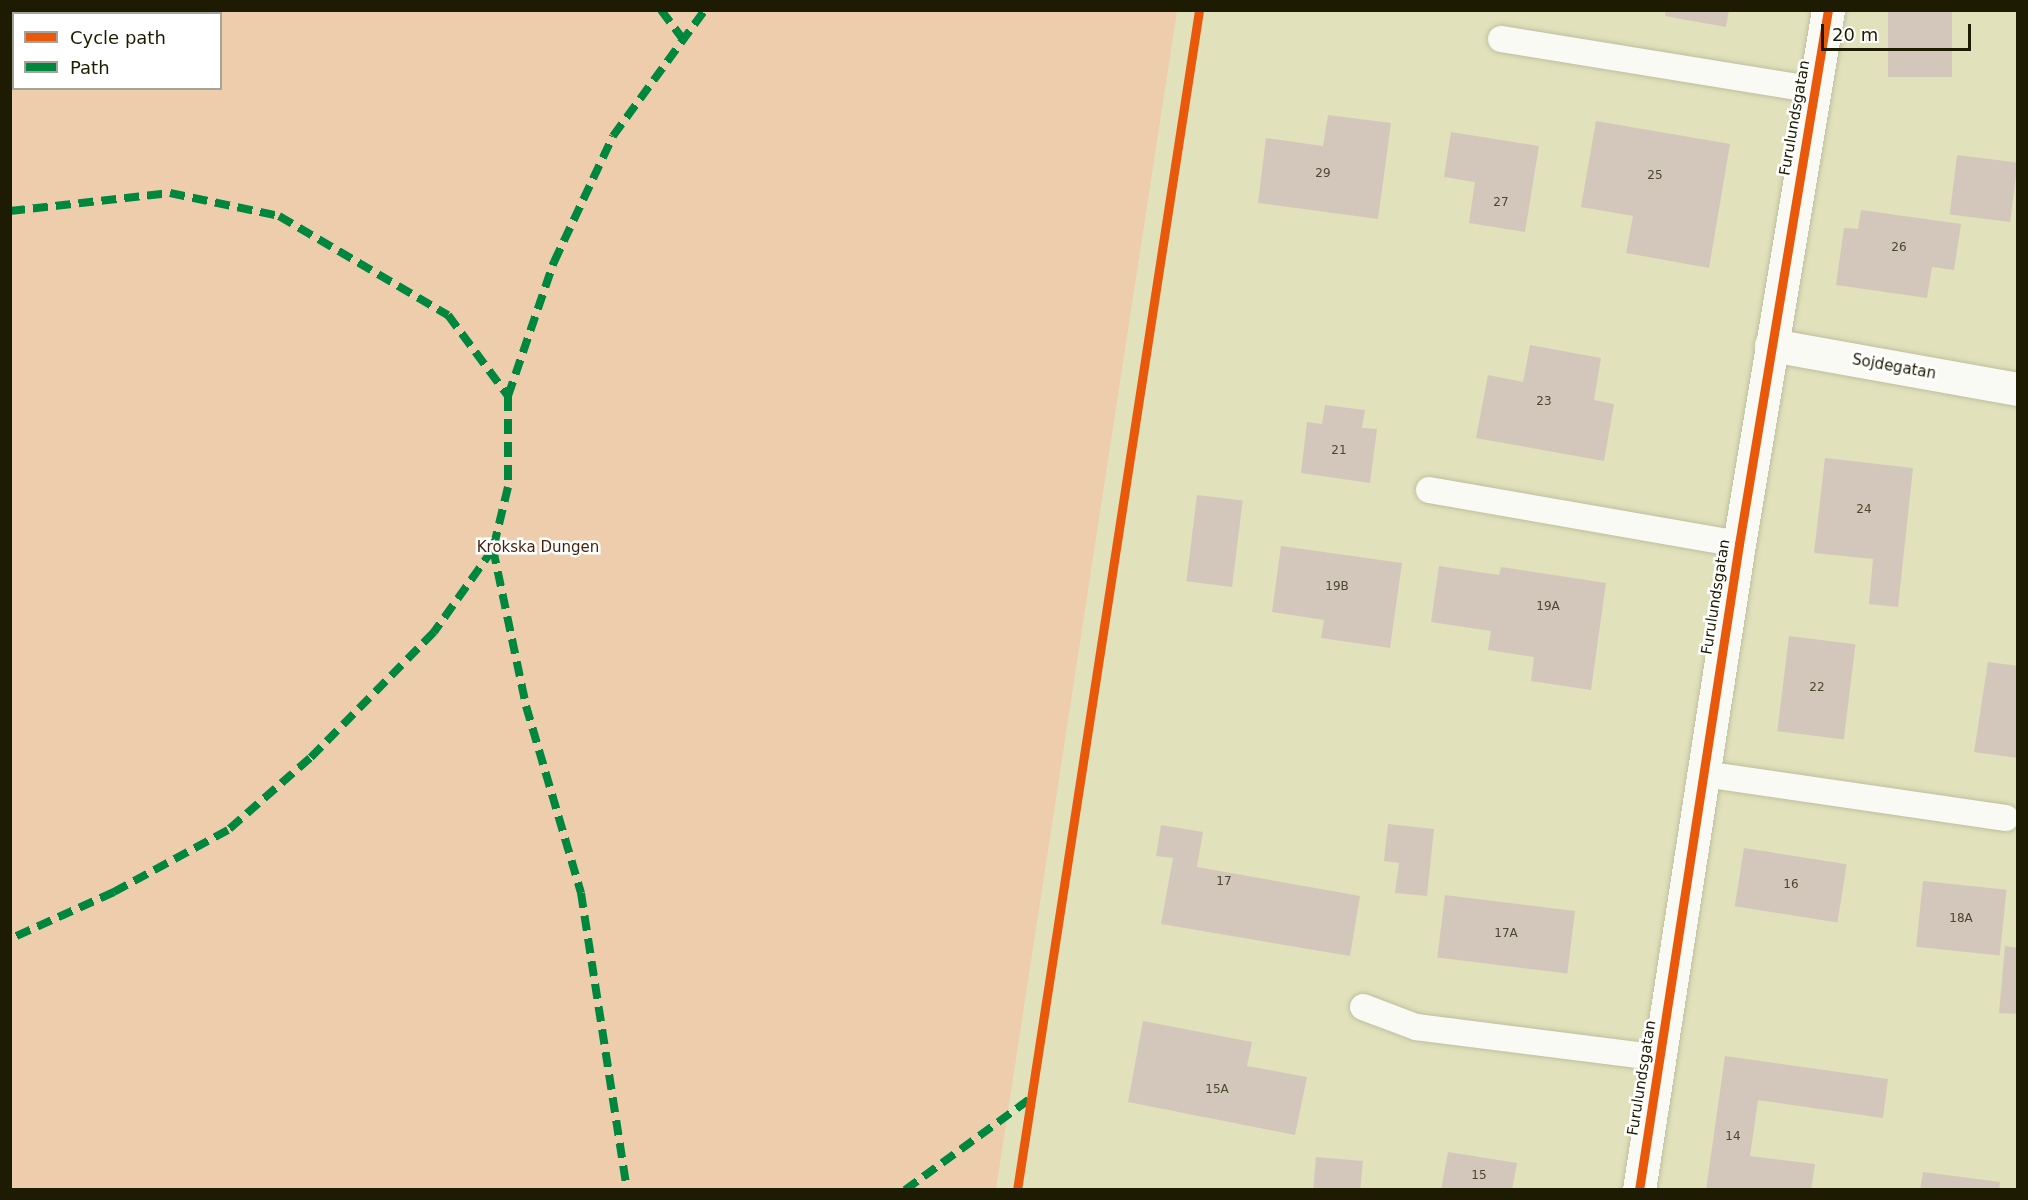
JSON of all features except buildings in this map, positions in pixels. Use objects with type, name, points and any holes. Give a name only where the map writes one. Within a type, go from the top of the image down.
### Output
[{"type":"street","name":"Furulundsgatan","points":[[1639,1190],[1739,544],[1828,10]]},
{"type":"street","name":"Sojdegatan","points":[[1771,345],[2018,389]]},
{"type":"lane","name":"Furulundsgatan","points":[[1501,39],[1816,90]]},
{"type":"lane","name":"Furulundsgatan","points":[[1429,490],[1739,544]]},
{"type":"lane","points":[[1704,774],[2006,818]]},
{"type":"lane","name":"Furulundsgatan","points":[[1363,1007],[1416,1027],[1660,1058]]},
{"type":"green space","name":"Krokska Dungen","points":[[10,11],[1177,11],[996,1189],[11,1189]]},
{"type":"marked path","points":[[661,10],[683,39]]},
{"type":"marked path","points":[[508,396],[554,262],[613,136],[705,10]]},
{"type":"marked path","points":[[10,211],[170,193],[279,216],[448,315],[508,396],[508,487],[493,549],[434,632],[310,758],[228,830],[114,892],[10,939]]},
{"type":"marked path","points":[[493,549],[526,706],[581,893],[627,1190]]},
{"type":"marked path","points":[[905,1190],[1031,1098]]},
{"type":"cycle path","points":[[1017,1190],[1199,10]]},
{"type":"cycle path","points":[[1639,1190],[1739,544],[1828,10]]}]
